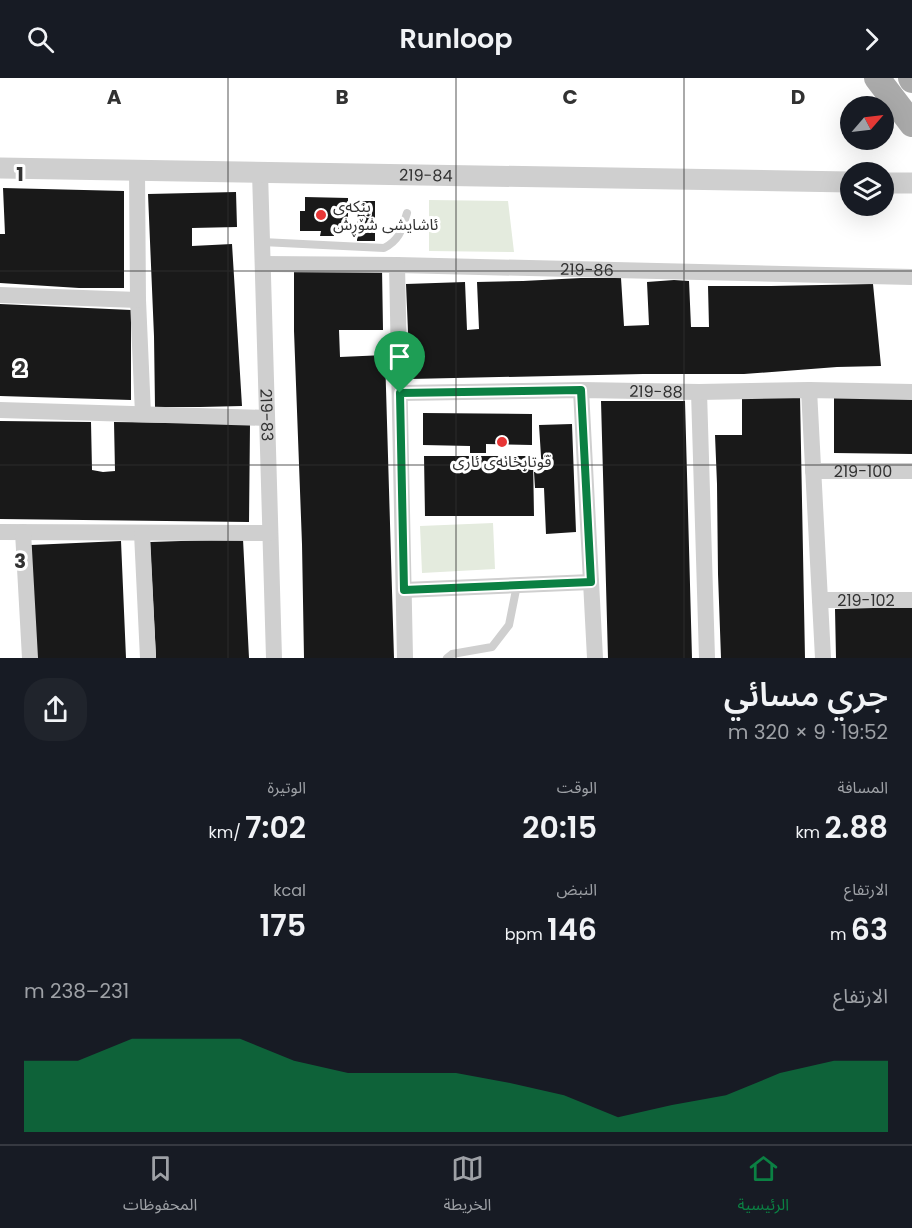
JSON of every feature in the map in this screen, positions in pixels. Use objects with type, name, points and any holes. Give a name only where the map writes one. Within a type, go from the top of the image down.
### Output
[{"type":"main road","points":[[877,78],[912,124]]},
{"type":"street","name":"219-84","points":[[0,168],[840,182]]},
{"type":"street","points":[[137,171],[138,300],[143,414]]},
{"type":"street","name":"219-83","points":[[260,172],[274,658]]},
{"type":"street","points":[[894,183],[912,183]]},
{"type":"street","name":"219-86","points":[[263,264],[912,277]]},
{"type":"street","points":[[397,265],[405,658]]},
{"type":"street","points":[[0,295],[138,300]]},
{"type":"street","points":[[581,390],[595,658]]},
{"type":"street","name":"219-88","points":[[400,393],[581,390],[912,392]]},
{"type":"street","points":[[809,390],[823,658]]},
{"type":"street","points":[[699,392],[707,658]]},
{"type":"street","points":[[0,410],[267,418]]},
{"type":"street","name":"219-100","points":[[813,471],[912,471]]},
{"type":"street","points":[[0,532],[270,533]]},
{"type":"street","points":[[23,532],[30,658]]},
{"type":"street","points":[[142,533],[148,658]]},
{"type":"street","points":[[404,590],[591,582]]},
{"type":"street","name":"219-102","points":[[820,600],[912,600]]},
{"type":"lane","points":[[262,242],[384,248],[393,243],[400,234],[407,213]]},
{"type":"lane","points":[[447,658],[452,654],[492,647],[509,625],[517,585]]},
{"type":"shaded area","points":[[429,200],[508,201],[514,252],[429,251]]},
{"type":"shaded area","points":[[493,523],[495,569],[422,573],[420,526]]},
{"type":"building","points":[[3,188],[124,191],[124,288],[79,288],[0,283],[0,234],[5,234]]},
{"type":"building","points":[[236,192],[237,227],[192,228],[192,246],[232,244],[242,406],[155,407],[148,194]]},
{"type":"building","points":[[305,197],[348,198],[348,230],[334,230],[334,236],[320,236],[321,231],[300,231],[300,211],[305,211]]},
{"type":"building","points":[[358,201],[375,201],[375,241],[357,241]]},
{"type":"building","points":[[382,268],[383,330],[339,330],[340,357],[385,355],[394,658],[304,658],[294,269]]},
{"type":"building","points":[[621,278],[624,326],[649,325],[647,282],[689,281],[691,327],[709,327],[708,286],[873,284],[881,366],[744,374],[410,379],[406,284],[465,282],[467,330],[479,329],[477,282]]},
{"type":"building","points":[[0,304],[131,310],[131,400],[0,396]]},
{"type":"building","points":[[800,395],[805,658],[721,658],[715,435],[742,435],[742,396]]},
{"type":"building","points":[[834,397],[912,397],[912,454],[834,453]]},
{"type":"building","points":[[601,401],[685,401],[692,658],[608,658]]},
{"type":"building","points":[[423,413],[532,414],[532,445],[486,444],[486,453],[470,453],[470,446],[423,445]]},
{"type":"building","points":[[0,421],[91,422],[92,470],[103,472],[115,471],[114,422],[250,424],[249,522],[0,519]]},
{"type":"building","points":[[572,424],[576,532],[546,534],[544,488],[535,488],[534,472],[542,472],[539,425]]},
{"type":"building","points":[[424,456],[533,456],[534,516],[425,516]]},
{"type":"building","points":[[243,539],[249,658],[156,658],[150,542]]},
{"type":"building","points":[[121,541],[126,658],[36,658],[31,545]]},
{"type":"building","points":[[912,607],[912,658],[836,658],[835,609]]},
{"type":"place","name":"بنکەی ئاشایشی شۆڕش","points":[[321,215]]},
{"type":"place","name":"قوتابخانەی ئاری","points":[[502,442]]},
{"type":"route","points":[[581,390],[591,582],[404,590],[400,393],[581,390]]}]
